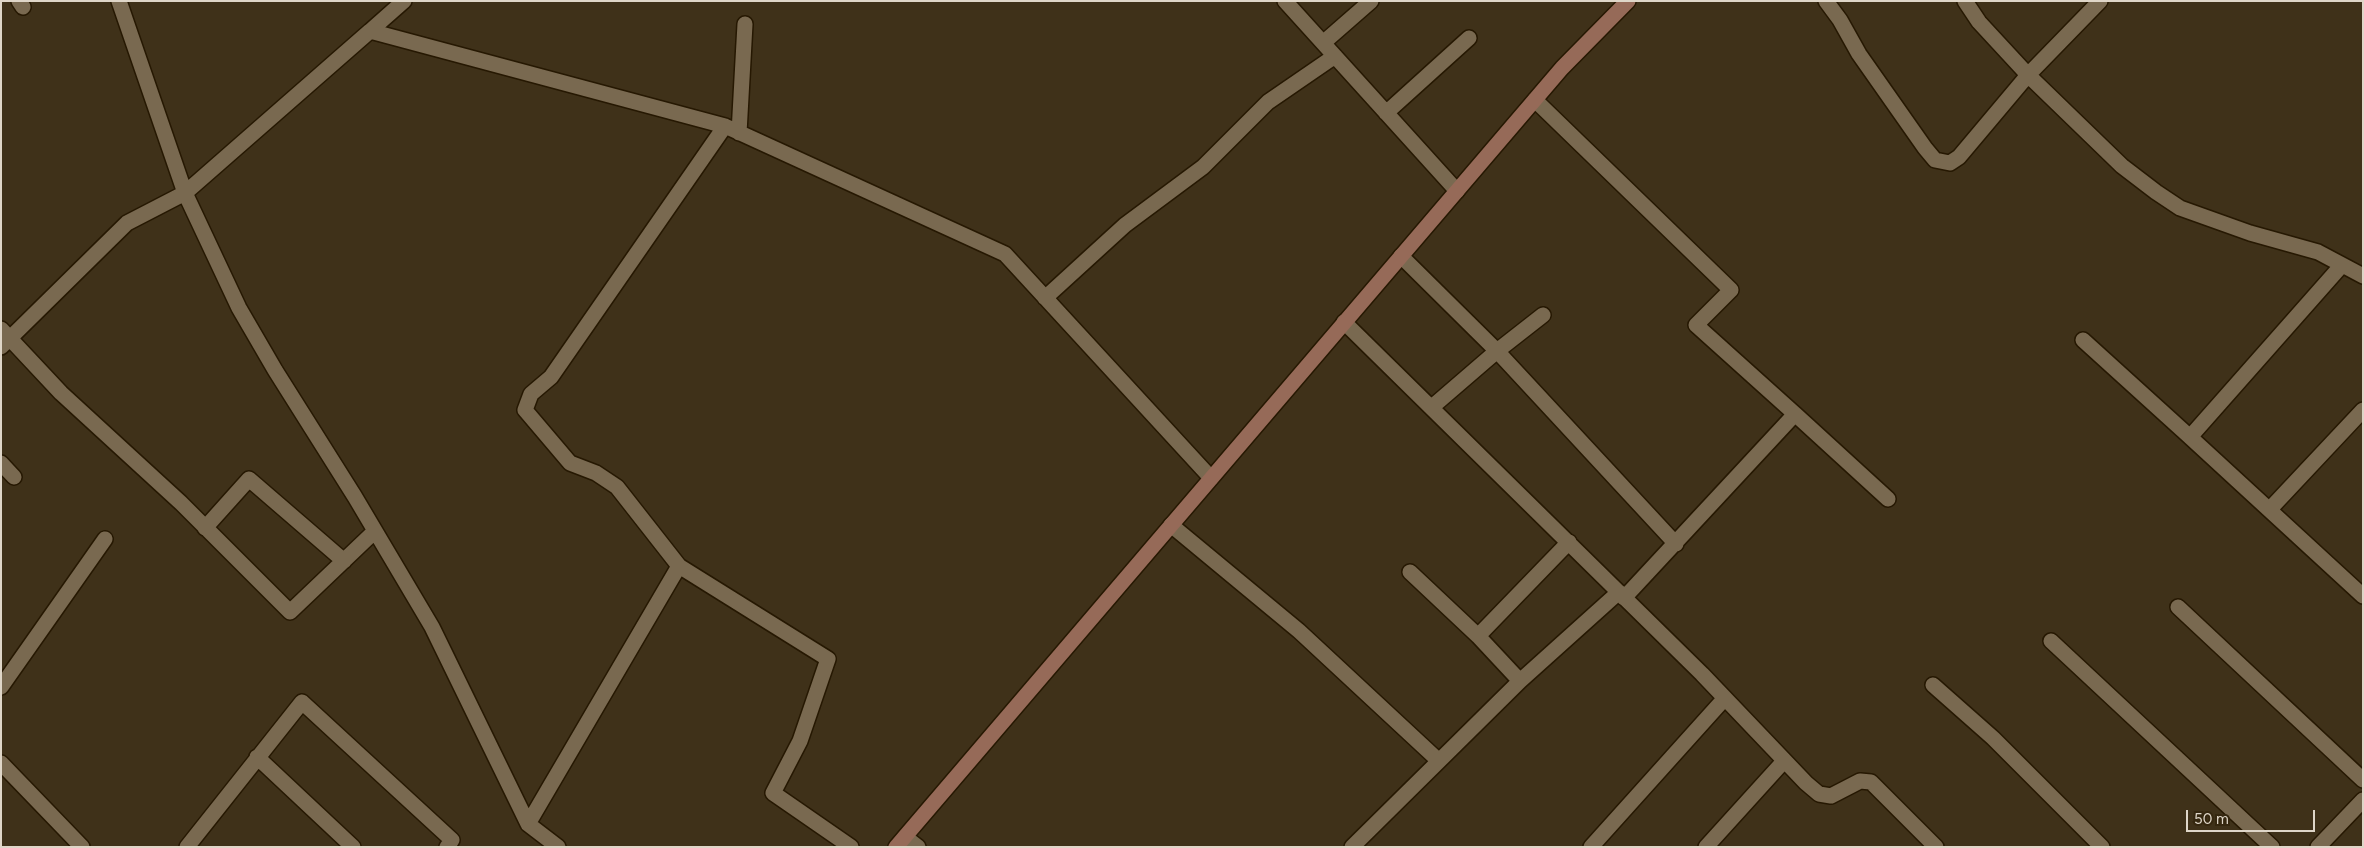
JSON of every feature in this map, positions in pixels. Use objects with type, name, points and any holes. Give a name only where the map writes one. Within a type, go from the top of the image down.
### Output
[{"type":"street","points":[[119,1],[185,193],[240,308],[274,370],[375,531],[432,627],[528,824],[558,847]]},
{"type":"street","points":[[375,531],[290,612],[205,528],[4,338],[127,223],[185,193],[404,1]]},
{"type":"street","points":[[1285,1],[1457,191]]},
{"type":"street","points":[[1323,43],[1372,1]]},
{"type":"street","points":[[918,847],[901,842],[1562,68],[1628,1]]},
{"type":"street","points":[[1826,1],[1840,20],[1859,54],[1936,160],[1950,162],[1959,157],[2028,75],[2100,1]]},
{"type":"street","points":[[1965,1],[1979,22],[2028,75],[2122,166],[2156,192],[2180,208],[2258,236],[2318,252],[2363,276]]},
{"type":"street","points":[[740,133],[745,24]]},
{"type":"street","points":[[370,31],[725,126],[1005,254],[1211,478]]},
{"type":"street","points":[[1386,113],[1469,38]]},
{"type":"street","points":[[1046,298],[1125,225],[1203,167],[1268,102],[1335,56]]},
{"type":"street","points":[[1535,100],[1731,290],[1696,325],[1888,499]]},
{"type":"street","points":[[725,126],[551,377],[531,394],[525,410],[570,463],[596,473],[617,487],[679,566],[828,659],[800,741],[773,794],[851,847]]},
{"type":"street","points":[[1401,256],[1497,351],[1676,544]]},
{"type":"street","points":[[2190,437],[2342,265]]},
{"type":"street","points":[[1432,407],[1543,314]]},
{"type":"street","points":[[1344,322],[1569,542],[1725,698],[1784,761],[1819,794],[1831,796],[1860,781],[1870,782],[1936,847]]},
{"type":"street","points":[[2083,340],[2270,509],[2360,587]]},
{"type":"street","points":[[2270,509],[2363,410]]},
{"type":"street","points":[[1352,847],[1520,681],[1622,595],[1676,544],[1795,414]]},
{"type":"street","points":[[1,463],[14,477]]},
{"type":"street","points":[[205,528],[249,479],[344,561]]},
{"type":"street","points":[[1171,525],[1299,631],[1438,762]]},
{"type":"street","points":[[1,687],[105,539]]},
{"type":"street","points":[[1478,636],[1569,542]]},
{"type":"street","points":[[528,824],[679,566]]},
{"type":"street","points":[[1410,572],[1478,636],[1520,681]]},
{"type":"street","points":[[2178,607],[2363,780]]},
{"type":"street","points":[[2051,641],[2272,847]]},
{"type":"street","points":[[1933,685],[1993,738],[2102,847]]},
{"type":"street","points":[[1591,847],[1725,698]]},
{"type":"street","points":[[187,847],[302,702],[452,840],[446,847]]},
{"type":"street","points":[[257,757],[353,847]]},
{"type":"street","points":[[1706,847],[1784,761]]},
{"type":"street","points":[[1,763],[82,847]]},
{"type":"street","points":[[2318,847],[2363,800]]}]
